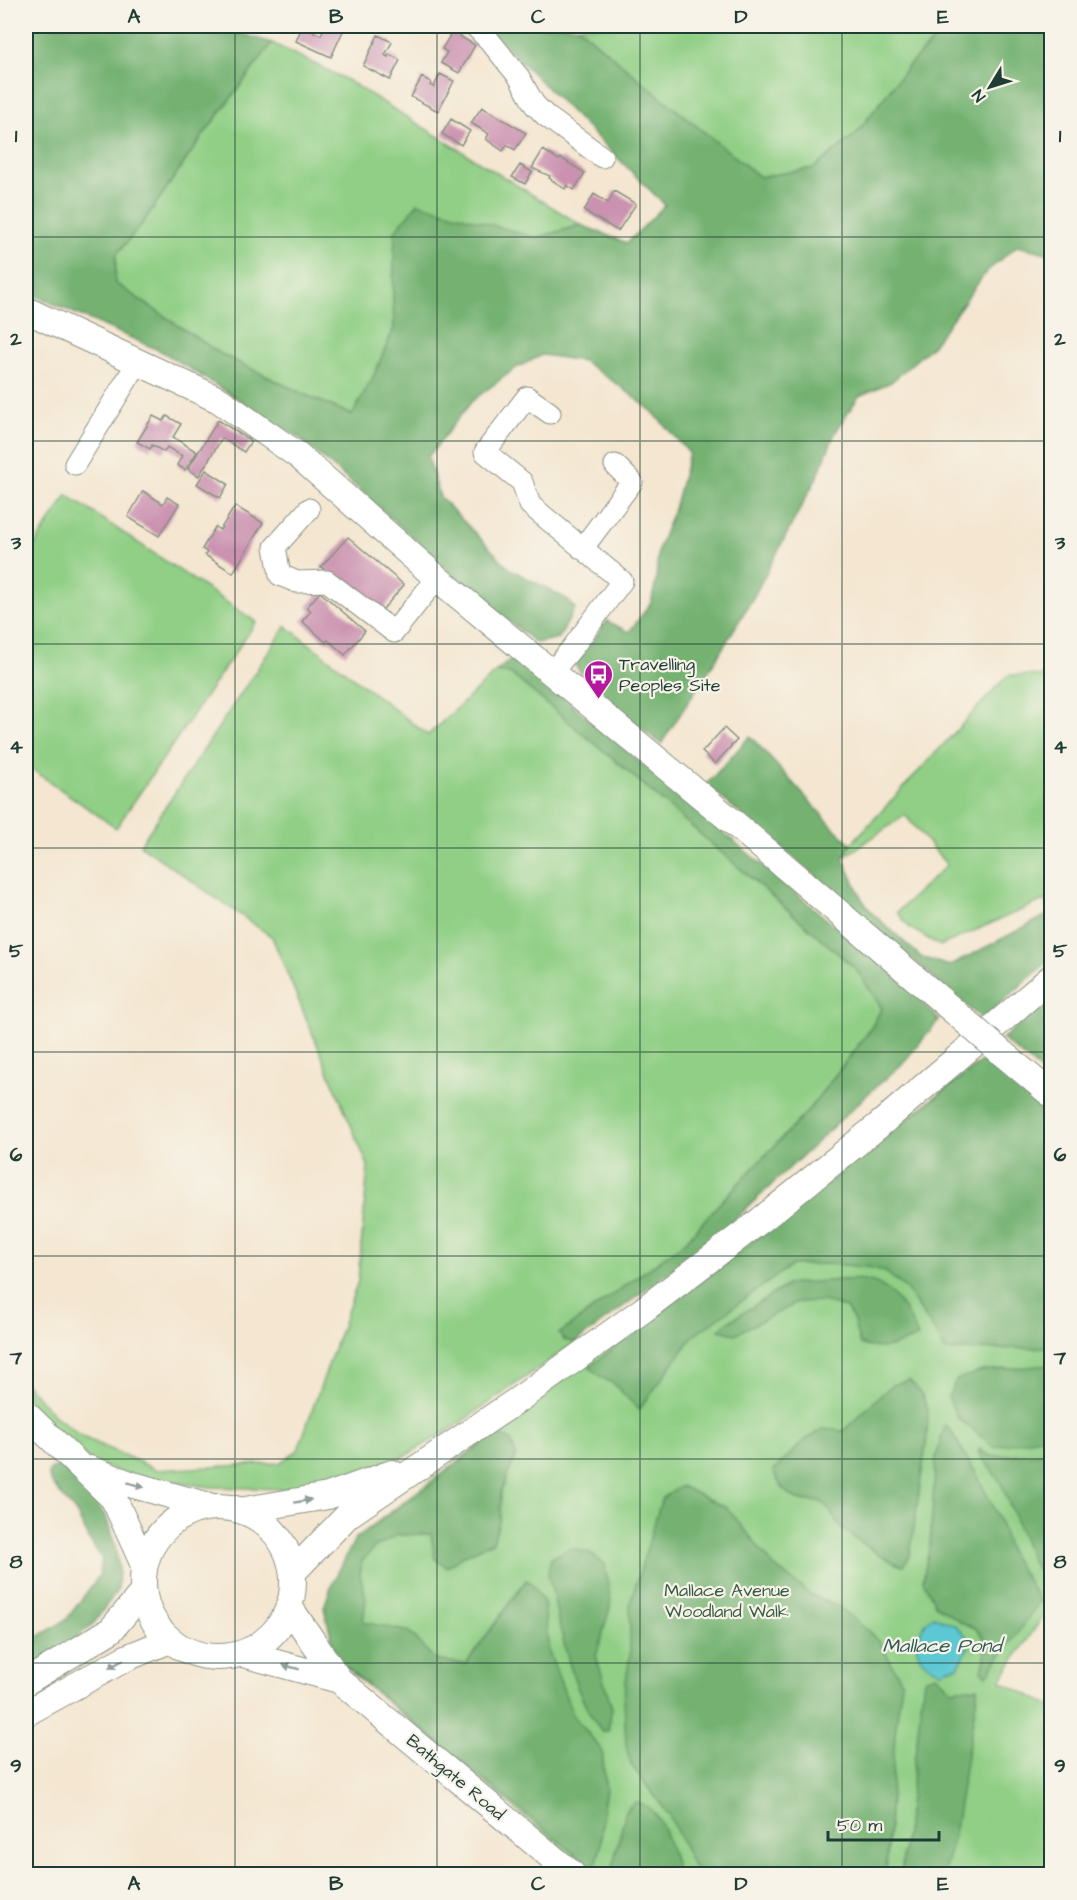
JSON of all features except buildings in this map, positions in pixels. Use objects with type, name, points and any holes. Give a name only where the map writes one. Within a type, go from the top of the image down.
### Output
[{"type":"main road","points":[[26,310],[219,400],[290,450],[437,578],[740,828],[1052,1095]]},
{"type":"main road","points":[[294,1571],[348,1515],[643,1310],[752,1227],[878,1126],[1052,977]]},
{"type":"main road","points":[[26,1414],[114,1499],[144,1565]]},
{"type":"main road","points":[[81,1466],[130,1484],[209,1506],[245,1510],[328,1496],[427,1461]]},
{"type":"main road","points":[[209,1506],[192,1510],[169,1524],[155,1540],[144,1565],[143,1593],[153,1620],[170,1640],[197,1655],[223,1658],[243,1654],[257,1648],[277,1631],[290,1608],[294,1571],[279,1535],[268,1524],[245,1510]]},
{"type":"main road","points":[[26,1682],[111,1630],[143,1593]]},
{"type":"main road","name":"Bathgate Road","points":[[290,1608],[339,1680],[572,1875]]},
{"type":"main road","points":[[26,1713],[126,1658],[170,1640]]},
{"type":"main road","name":"Bathgate Road","points":[[243,1654],[339,1680]]},
{"type":"street","points":[[475,26],[519,77],[534,104],[602,157]]},
{"type":"street","points":[[75,464],[138,362]]},
{"type":"street","points":[[550,413],[527,397],[485,452],[522,482],[530,505],[622,581],[552,672]]},
{"type":"street","points":[[582,549],[632,482],[615,465]]},
{"type":"street","points":[[309,509],[274,547],[280,574],[297,582],[327,581],[394,632],[437,578]]},
{"type":"green space","points":[[26,26],[215,26],[272,43],[199,141],[142,224],[116,255],[115,283],[221,354],[352,415],[374,375],[394,328],[395,231],[418,203],[536,238],[581,225],[627,243],[665,205],[485,26],[577,26],[760,177],[814,168],[856,134],[909,65],[948,26],[1051,26],[1052,195],[1049,198],[1051,201],[1051,254],[1017,246],[986,272],[933,345],[891,382],[859,396],[835,433],[818,475],[753,598],[661,744],[594,690],[575,665],[607,621],[629,632],[651,603],[656,581],[658,550],[674,509],[689,453],[653,412],[583,361],[542,355],[516,368],[472,401],[428,457],[440,497],[510,569],[567,599],[575,608],[559,638],[536,643],[464,585],[297,436],[163,352],[38,297],[26,284]]},
{"type":"green space","points":[[577,26],[948,26],[909,65],[856,134],[814,168],[760,177]]},
{"type":"green space","points":[[272,43],[347,80],[581,225],[536,238],[393,289],[394,328],[374,375],[353,415],[303,394],[221,354],[115,283],[116,255],[142,224],[199,141]]},
{"type":"green space","points":[[67,495],[256,622],[116,828],[26,765],[26,558]]},
{"type":"green space","points":[[286,626],[428,735],[496,672],[511,674],[623,767],[856,969],[882,1008],[869,1031],[806,1113],[685,1242],[559,1334],[564,1340],[576,1342],[454,1427],[398,1460],[287,1489],[211,1487],[133,1477],[92,1462],[55,1432],[26,1398],[26,1384],[54,1415],[83,1437],[157,1470],[279,1463],[298,1450],[358,1281],[368,1166],[272,937],[140,845]]},
{"type":"green space","points":[[511,659],[529,669],[912,991],[939,1020],[902,1064],[716,1237],[576,1342],[564,1340],[559,1334],[685,1242],[806,1113],[869,1032],[882,1008],[856,969],[623,767],[511,674],[496,672]]},
{"type":"green space","points":[[1008,675],[1051,676],[1051,913],[1044,900],[940,946],[910,928],[897,912],[947,865],[905,815],[843,858],[851,844]]},
{"type":"green space","points":[[750,736],[851,844],[843,858],[862,899],[871,912],[921,957],[950,966],[1051,913],[1051,959],[982,1019],[834,891],[706,785]]},
{"type":"green space","points":[[1051,997],[1051,1079],[1002,1039]]},
{"type":"green space","name":"Mallace Avenue Woodland Walk","points":[[987,1057],[1051,1103],[1051,1604],[1000,1681],[1051,1706],[1051,1874],[593,1874],[337,1660],[324,1607],[355,1539]]},
{"type":"green space","points":[[987,1057],[1051,1112],[1051,1347],[945,1351],[936,1333],[905,1288],[887,1273],[874,1268],[835,1264],[792,1265],[693,1336],[639,1410],[614,1384],[589,1367],[786,1217]]},
{"type":"green space","points":[[865,1280],[884,1287],[899,1301],[918,1337],[882,1348],[860,1344],[853,1319],[846,1308],[823,1301],[799,1302],[735,1334],[719,1330],[789,1284]]},
{"type":"green space","points":[[1051,1365],[1051,1436],[994,1447],[957,1417],[948,1397],[956,1380],[982,1371]]},
{"type":"green space","points":[[909,1380],[921,1393],[928,1410],[927,1437],[910,1555],[904,1566],[881,1555],[851,1535],[839,1525],[822,1502],[804,1501],[786,1492],[773,1471],[805,1440],[822,1429],[843,1431],[892,1385]]},
{"type":"green space","points":[[945,1425],[951,1431],[978,1477],[998,1517],[1010,1553],[1040,1601],[987,1675],[982,1671],[985,1659],[985,1639],[975,1628],[961,1622],[936,1605],[923,1581],[930,1543],[936,1457]]},
{"type":"green space","points":[[495,1434],[510,1439],[516,1455],[501,1492],[500,1518],[493,1542],[463,1556],[447,1567],[435,1559],[431,1534],[397,1535],[375,1547],[362,1561],[360,1575],[366,1598],[363,1622],[410,1632],[435,1660],[466,1664],[526,1580],[532,1583],[544,1603],[549,1652],[573,1715],[602,1750],[606,1790],[601,1845],[597,1862],[590,1866],[337,1660],[324,1607],[332,1584],[355,1539],[437,1480]]},
{"type":"green space","points":[[979,1449],[990,1456],[1051,1453],[1050,1589],[1032,1561],[1001,1483],[979,1453]]},
{"type":"green space","points":[[57,1466],[64,1469],[102,1511],[107,1520],[119,1569],[118,1589],[94,1623],[59,1652],[26,1671],[26,1644],[66,1620],[99,1576],[102,1559],[76,1513],[49,1478],[49,1471]]},
{"type":"green space","points":[[681,1486],[727,1508],[774,1566],[811,1595],[839,1607],[858,1622],[879,1641],[902,1682],[895,1733],[886,1874],[697,1874],[669,1815],[631,1765],[626,1746],[624,1697],[630,1654],[630,1604],[662,1498]]},
{"type":"green space","points":[[570,1548],[590,1553],[605,1565],[611,1604],[596,1656],[612,1708],[608,1731],[602,1731],[591,1716],[574,1677],[561,1634],[548,1573],[551,1558]]},
{"type":"green space","points":[[936,1675],[952,1690],[977,1687],[953,1840],[943,1874],[901,1874],[924,1679]]},
{"type":"green space","points":[[635,1802],[653,1811],[659,1820],[669,1842],[678,1874],[611,1874],[626,1810]]},
{"type":"water","name":"Mallace Pond","points":[[934,1616],[956,1626],[970,1640],[958,1667],[942,1672],[924,1661],[917,1645],[926,1622]]},
{"type":"place","name":"Travelling Peoples Site","points":[[598,700]]}]
